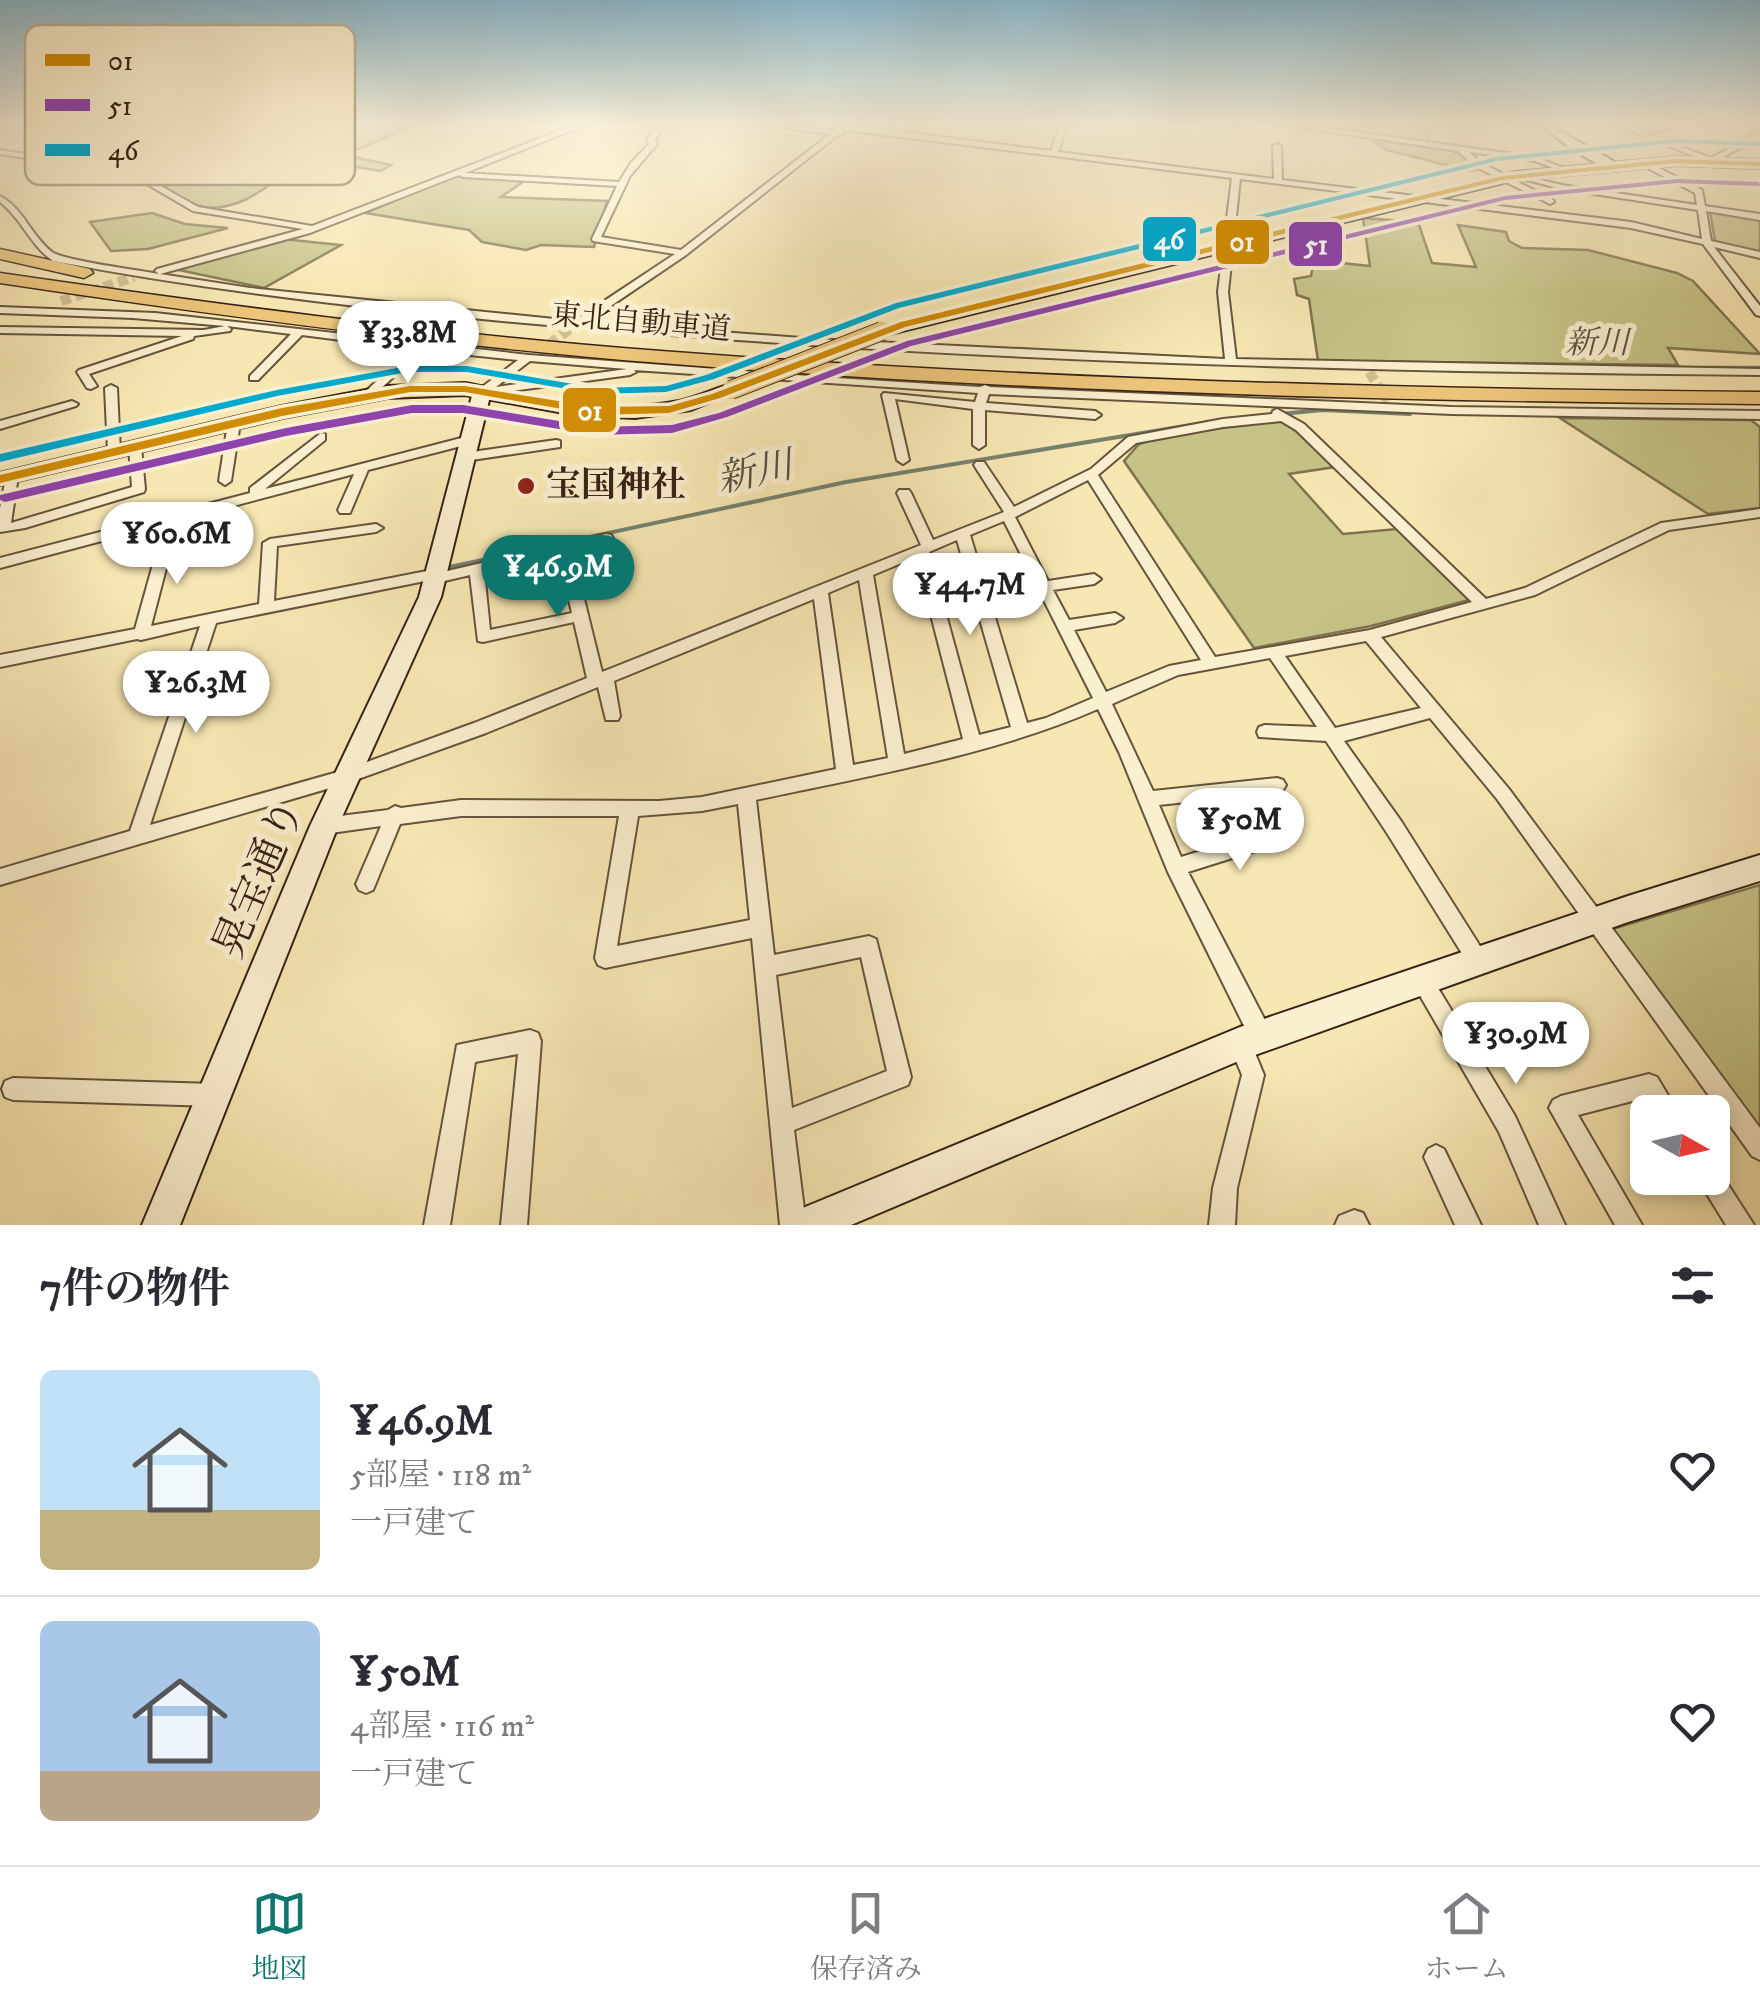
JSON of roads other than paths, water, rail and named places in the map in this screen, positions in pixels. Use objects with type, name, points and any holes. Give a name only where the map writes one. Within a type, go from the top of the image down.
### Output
[{"type":"highway","points":[[0,254],[169,292]]},
{"type":"highway","name":"東北自動車道","points":[[0,267],[169,292],[546,334],[935,363],[1300,379],[1760,386]]},
{"type":"highway","name":"東北自動車道","points":[[0,278],[242,319],[934,375],[1306,391],[1760,398]]},
{"type":"highway","points":[[0,289],[242,319]]},
{"type":"main road","points":[[6,477],[234,423],[368,395],[430,388],[482,392],[575,409],[635,412],[684,406],[882,331],[1488,182]]},
{"type":"street","points":[[134,277],[314,228],[433,182]]},
{"type":"street","points":[[590,182],[621,184],[596,240],[683,254]]},
{"type":"street","points":[[574,326],[683,254],[775,182]]},
{"type":"street","points":[[1231,364],[1223,292],[1235,182]]},
{"type":"street","points":[[1287,182],[1631,225],[1760,255]]},
{"type":"street","points":[[1517,182],[1550,202]]},
{"type":"street","points":[[1540,182],[1760,217]]},
{"type":"street","points":[[1684,182],[1698,192],[1707,244],[1760,313]]},
{"type":"street","points":[[154,185],[196,209],[314,228]]},
{"type":"street","points":[[0,198],[19,210],[40,250],[56,258],[262,292],[574,326],[894,350],[1368,370],[1760,372]]},
{"type":"street","points":[[0,327],[61,301]]},
{"type":"street","points":[[0,310],[242,319],[298,332],[419,347],[663,368],[1274,410],[1390,404],[1760,415]]},
{"type":"street","points":[[91,386],[83,372],[242,319]]},
{"type":"street","points":[[0,327],[202,332]]},
{"type":"street","points":[[254,378],[298,332]]},
{"type":"street","points":[[368,395],[419,347]]},
{"type":"street","points":[[482,392],[532,355]]},
{"type":"street","points":[[482,392],[663,368]]},
{"type":"street","points":[[111,388],[114,452]]},
{"type":"street","points":[[979,445],[979,406],[985,388]]},
{"type":"street","name":"晃宝通り","points":[[161,1225],[324,826],[436,576],[482,392]]},
{"type":"street","points":[[903,460],[888,394],[1095,416]]},
{"type":"street","points":[[0,425],[72,404]]},
{"type":"street","points":[[0,876],[347,776],[600,680],[1009,514],[1092,474],[1132,440],[1274,410],[1300,426],[1483,604]]},
{"type":"street","points":[[225,481],[234,423]]},
{"type":"street","points":[[250,495],[321,437]]},
{"type":"street","points":[[0,563],[364,467],[467,448],[556,444]]},
{"type":"street","points":[[6,477],[3,529],[62,515],[87,502],[138,489],[135,447]]},
{"type":"street","points":[[980,465],[1009,514],[1102,701],[1251,1040],[1253,1075],[1225,1188],[1222,1225]]},
{"type":"street","points":[[345,510],[364,467]]},
{"type":"street","points":[[1092,474],[1212,663]]},
{"type":"street","points":[[904,493],[925,548],[973,744]]},
{"type":"street","points":[[324,826],[461,808],[702,804],[897,762],[1021,731],[1175,670],[1370,635],[1530,592],[1666,526],[1760,513]]},
{"type":"street","points":[[266,609],[270,543],[376,528]]},
{"type":"street","points":[[142,636],[162,557],[164,530]]},
{"type":"street","points":[[962,533],[1021,731]]},
{"type":"street","points":[[0,661],[142,636],[606,538]]},
{"type":"street","points":[[564,548],[580,616],[612,716]]},
{"type":"street","points":[[477,568],[483,637],[580,616]]},
{"type":"street","points":[[864,572],[897,762]]},
{"type":"street","points":[[1044,586],[1094,579]]},
{"type":"street","points":[[820,590],[845,773]]},
{"type":"street","points":[[1065,626],[1115,618]]},
{"type":"street","points":[[137,836],[209,621]]},
{"type":"street","points":[[1370,635],[1503,794],[1760,1148]]},
{"type":"street","points":[[1274,652],[1478,961]]},
{"type":"street","points":[[1265,732],[1331,734],[1433,711]]},
{"type":"street","points":[[1148,799],[1278,786]]},
{"type":"street","points":[[746,794],[793,1225]]},
{"type":"street","points":[[630,808],[605,958],[761,927]]},
{"type":"street","points":[[366,884],[394,814]]},
{"type":"street","points":[[1176,867],[1289,832]]},
{"type":"street","points":[[806,1225],[1251,1040],[1760,868]]},
{"type":"street","points":[[765,967],[869,946],[900,1077],[782,1122]]},
{"type":"street","points":[[1422,980],[1507,1124],[1552,1225]]},
{"type":"street","points":[[437,1225],[465,1053],[530,1041],[514,1225]]},
{"type":"street","points":[[1628,1225],[1561,1108],[1649,1085],[1655,1095]]},
{"type":"street","points":[[13,1089],[214,1095]]},
{"type":"street","points":[[1436,1157],[1468,1225]]},
{"type":"street","points":[[1721,1195],[1741,1225]]},
{"type":"waterway","name":"新川","points":[[1645,367],[1760,367]]},
{"type":"waterway","name":"新川","points":[[1280,414],[1323,410]]},
{"type":"waterway","name":"新川","points":[[1323,410],[1332,410]]},
{"type":"waterway","name":"新川","points":[[1323,410],[1410,414]]},
{"type":"waterway","name":"新川","points":[[445,568],[846,482],[1221,420]]},
{"type":"tunnel","points":[[61,301],[134,277]]},
{"type":"tunnel","points":[[537,353],[570,329]]},
{"type":"tunnel","points":[[1369,372],[1388,401]]},
{"type":"place","name":"宝国神社","points":[[526,486]]}]
